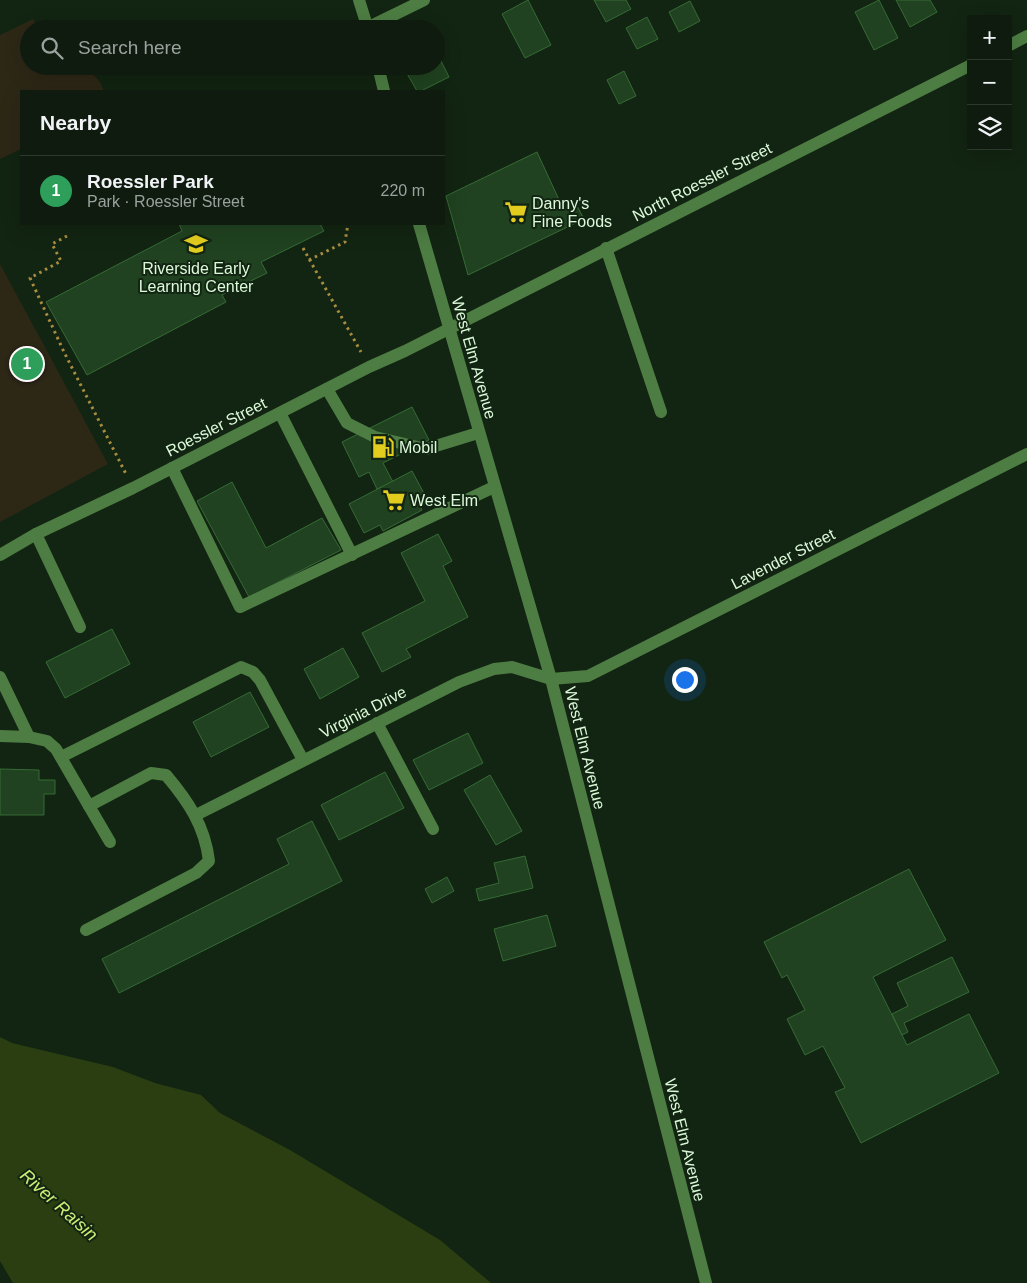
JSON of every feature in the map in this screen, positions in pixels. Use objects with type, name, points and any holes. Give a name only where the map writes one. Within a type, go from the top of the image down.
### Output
[{"type":"street","points":[[359,0],[365,20]]},
{"type":"street","points":[[383,20],[424,0]]},
{"type":"street","points":[[1012,44],[1027,36]]},
{"type":"street","name":"North Roessler Street","points":[[448,328],[967,67]]},
{"type":"street","points":[[380,75],[384,90]]},
{"type":"street","name":"West Elm Avenue","points":[[419,225],[478,433],[551,679],[706,1283]]},
{"type":"street","points":[[606,248],[661,412]]},
{"type":"street","name":"Roessler Street","points":[[0,555],[36,534],[133,488],[448,328]]},
{"type":"street","points":[[327,389],[347,423],[375,437],[426,449],[478,433]]},
{"type":"street","points":[[280,413],[352,555]]},
{"type":"street","name":"Lavender Street","points":[[551,679],[588,676],[1027,454]]},
{"type":"street","points":[[172,468],[240,607],[494,487]]},
{"type":"street","points":[[36,534],[80,628]]},
{"type":"street","name":"Virginia Drive","points":[[196,815],[459,682],[494,668],[512,667],[551,679]]},
{"type":"street","points":[[61,757],[241,668],[253,672],[260,680],[303,760]]},
{"type":"street","points":[[0,677],[30,737]]},
{"type":"street","points":[[378,723],[433,829]]},
{"type":"street","points":[[0,736],[30,737],[47,741],[61,757],[110,842]]},
{"type":"street","points":[[86,930],[196,873],[209,861],[207,841],[196,815],[166,775],[151,773],[90,806]]},
{"type":"path","points":[[309,260],[345,242],[348,225]]},
{"type":"path","points":[[67,236],[52,244],[61,261],[30,278],[86,397],[133,488]]},
{"type":"path","points":[[302,248],[369,367]]},
{"type":"shaded area","points":[[20,25],[20,75],[94,75],[99,80],[104,90],[20,90],[20,149],[0,159],[0,35]]},
{"type":"shaded area","points":[[0,264],[108,464],[0,522]]},
{"type":"water","name":"River Raisin","points":[[0,1037],[12,1043],[113,1067],[155,1083],[201,1095],[220,1113],[290,1150],[440,1240],[491,1283],[13,1283],[0,1261]]},
{"type":"building","points":[[528,0],[551,45],[525,58],[502,14]]},
{"type":"building","points":[[594,0],[626,0],[631,9],[606,22]]},
{"type":"building","points":[[879,0],[898,38],[874,50],[855,12]]},
{"type":"building","points":[[896,0],[930,0],[937,12],[910,27]]},
{"type":"building","points":[[690,1],[700,21],[679,32],[669,12]]},
{"type":"building","points":[[647,17],[658,39],[637,49],[626,28]]},
{"type":"building","points":[[445,69],[449,77],[423,90],[416,90],[408,75],[445,75]]},
{"type":"building","points":[[624,71],[636,96],[619,104],[607,80]]},
{"type":"building","name":"Danny's Fine Foods","points":[[537,152],[561,204],[568,201],[570,206],[576,204],[584,219],[468,275],[446,196]]},
{"type":"building","points":[[179,225],[321,225],[324,231],[261,262],[267,273],[222,295],[226,302],[87,375],[46,302],[182,231]]},
{"type":"building","points":[[412,407],[429,440],[383,463],[393,482],[377,489],[369,472],[359,477],[342,442]]},
{"type":"building","points":[[412,471],[427,499],[418,503],[422,510],[383,531],[380,525],[364,533],[349,504]]},
{"type":"building","points":[[232,482],[266,548],[322,518],[341,550],[249,597],[197,501]]},
{"type":"building","points":[[438,534],[452,561],[443,566],[468,617],[406,649],[411,657],[382,672],[362,633],[425,601],[401,553]]},
{"type":"building","points":[[112,629],[130,664],[65,698],[46,662]]},
{"type":"building","points":[[343,648],[359,677],[320,699],[304,669]]},
{"type":"building","points":[[250,692],[269,727],[211,757],[193,722]]},
{"type":"building","points":[[468,733],[483,763],[429,790],[413,760]]},
{"type":"building","points":[[0,769],[39,770],[39,780],[55,780],[55,794],[44,794],[44,815],[0,815]]},
{"type":"building","points":[[385,772],[404,808],[339,840],[321,805]]},
{"type":"building","points":[[490,775],[522,831],[496,845],[464,790]]},
{"type":"building","points":[[312,821],[342,881],[119,993],[102,959],[289,864],[277,839]]},
{"type":"building","points":[[525,856],[533,888],[479,901],[476,889],[499,883],[494,863]]},
{"type":"building","points":[[909,869],[946,940],[873,977],[907,1045],[969,1014],[999,1073],[861,1143],[835,1092],[845,1088],[823,1046],[805,1055],[787,1019],[805,1010],[787,975],[782,978],[764,942]]},
{"type":"building","points":[[447,877],[454,891],[432,903],[425,889]]},
{"type":"building","points":[[547,915],[556,946],[503,961],[494,929]]},
{"type":"building","points":[[952,957],[969,992],[904,1023],[908,1032],[902,1035],[892,1014],[908,1006],[897,983]]},
{"type":"place","name":"Danny's Fine Foods","points":[[516,212]]},
{"type":"place","name":"Riverside Early Learning Center","points":[[196,244]]},
{"type":"place","name":"Roessler Park","points":[[27,364]]},
{"type":"place","name":"Mobil","points":[[383,447]]},
{"type":"place","name":"West Elm","points":[[394,500]]}]
